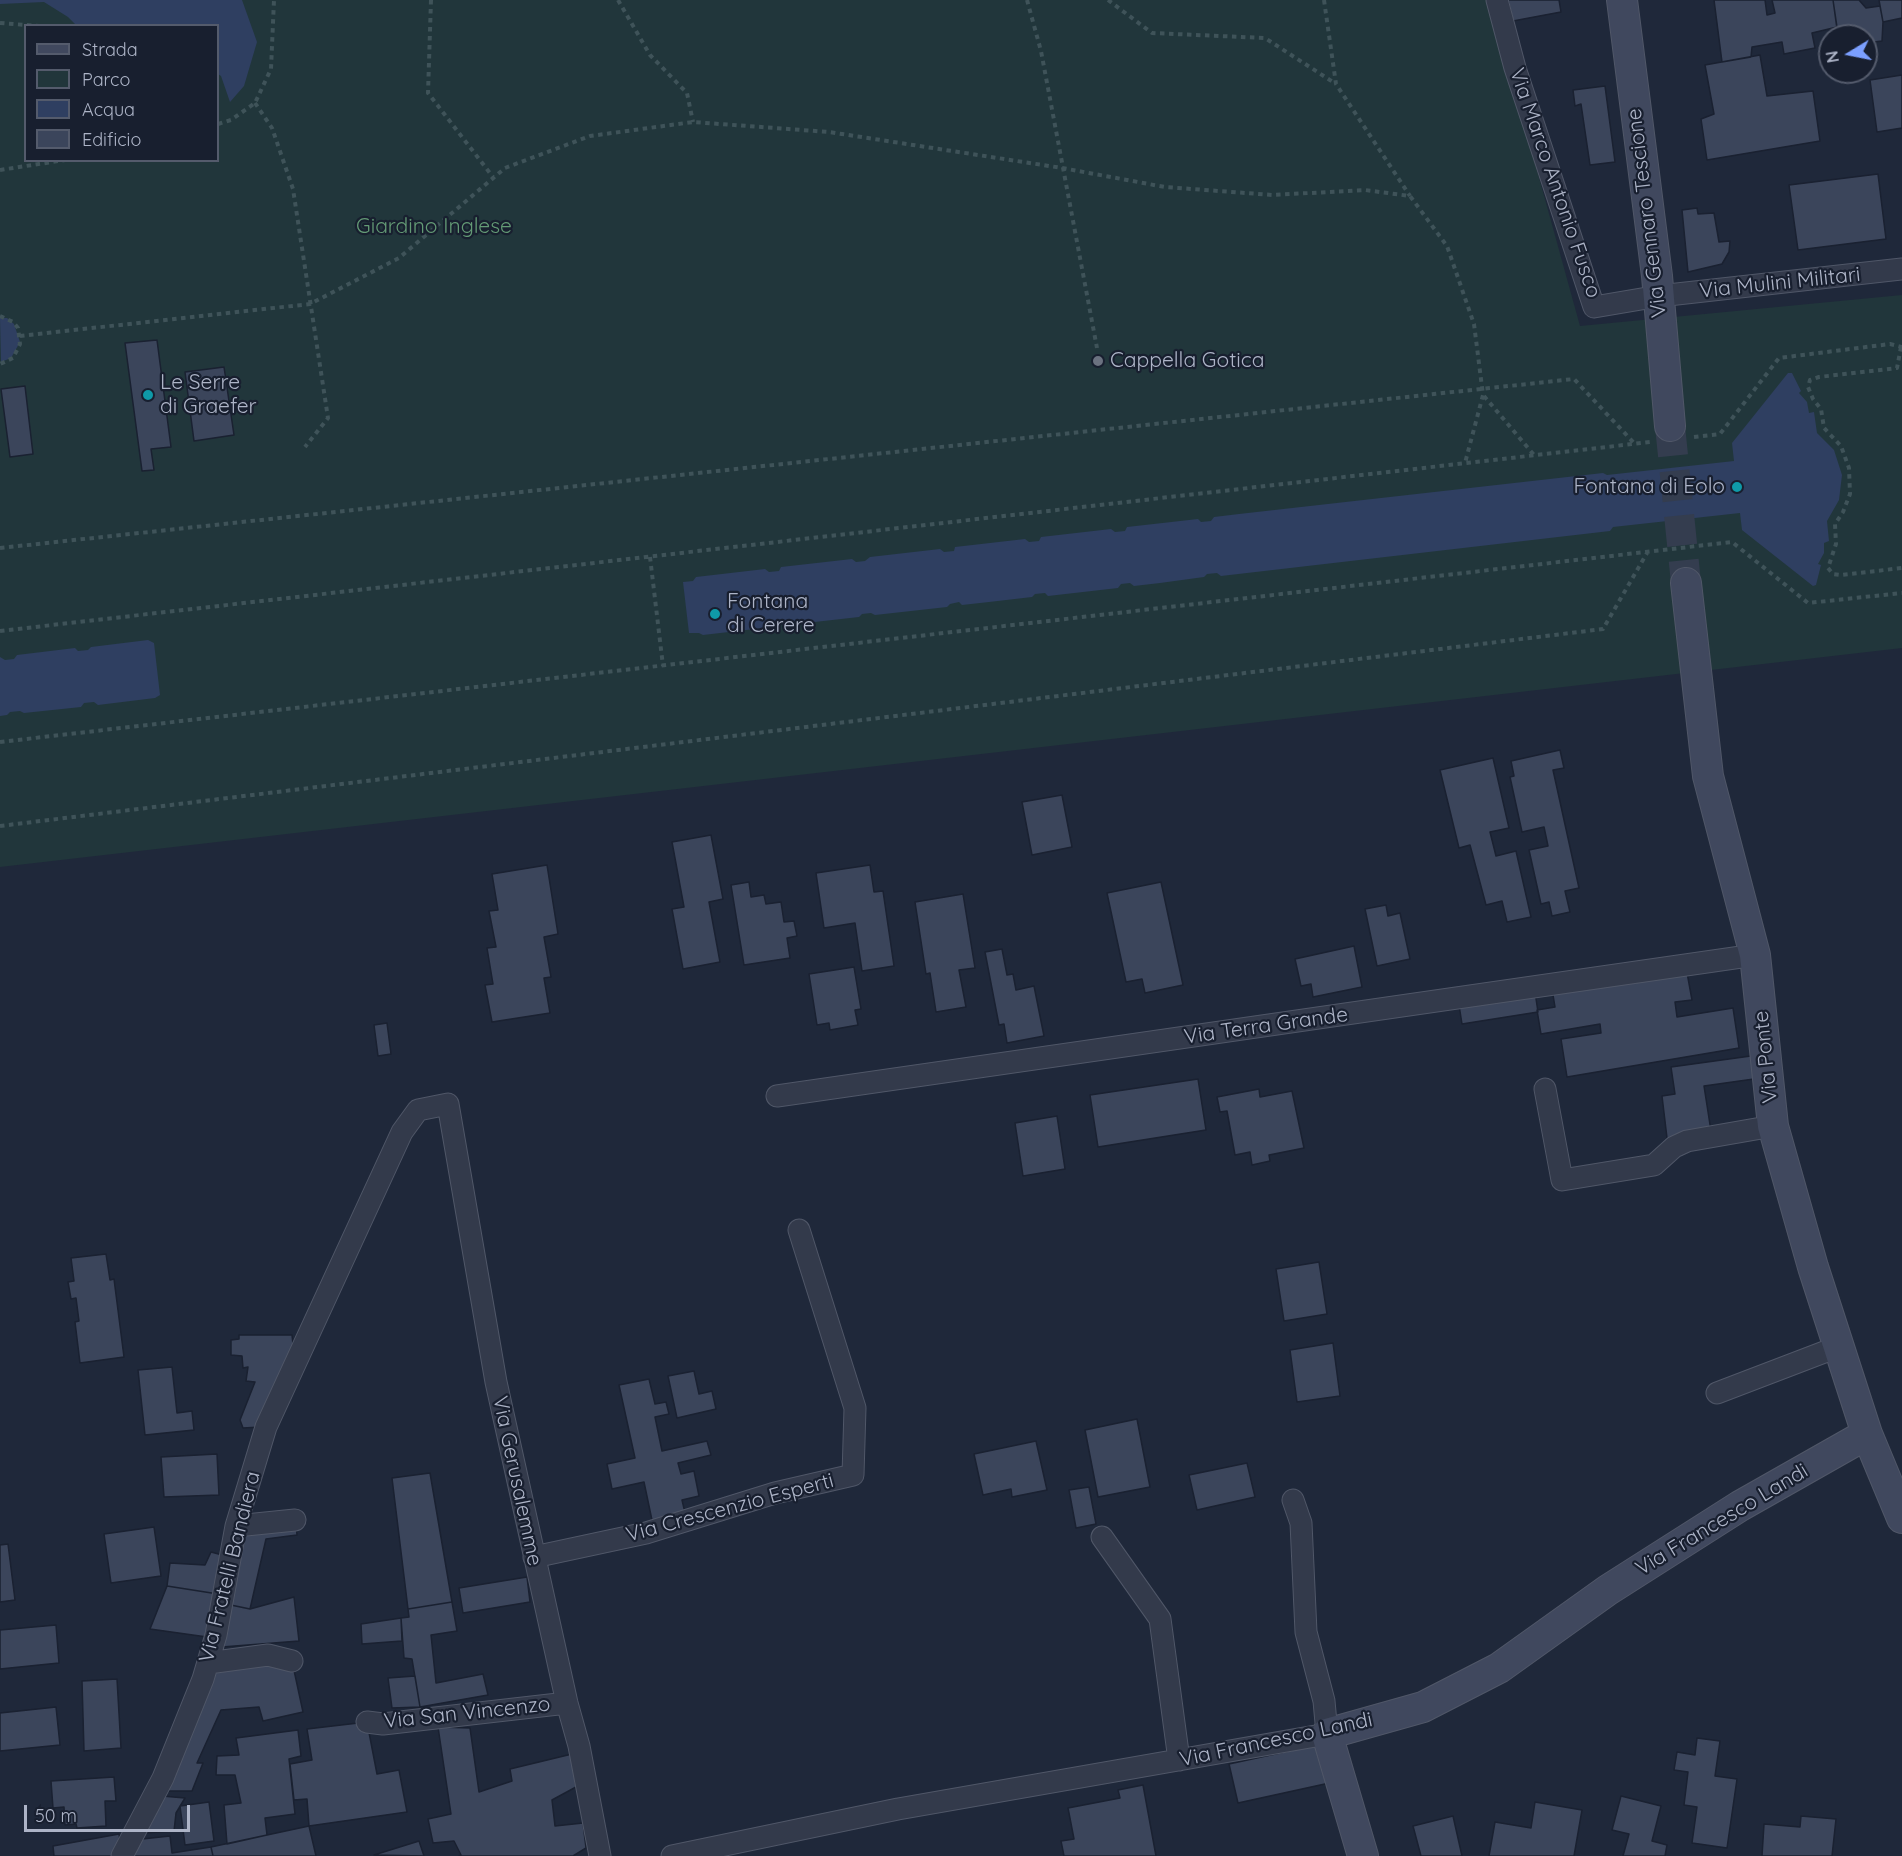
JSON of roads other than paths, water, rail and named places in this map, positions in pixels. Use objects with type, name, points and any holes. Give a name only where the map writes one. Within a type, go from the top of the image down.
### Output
[{"type":"street","name":"Via Marco Antonio Fusco","points":[[1497,0],[1515,68],[1594,307],[1659,296]]},
{"type":"street","name":"Via Gennaro Tescione","points":[[1622,0],[1659,296],[1671,435]]},
{"type":"street","name":"Via Mulini Militari","points":[[1659,296],[1902,269]]},
{"type":"street","name":"Via Ponte","points":[[1686,583],[1708,776],[1755,955],[1773,1126],[1813,1267],[1867,1434],[1902,1518]]},
{"type":"street","name":"Via Terra Grande","points":[[777,1096],[1755,955]]},
{"type":"street","points":[[1545,1089],[1562,1180],[1654,1166],[1674,1147],[1686,1141],[1773,1126]]},
{"type":"street","name":"Via Fratelli Bandiera","points":[[122,1856],[163,1778],[208,1663],[216,1635],[236,1526],[266,1427],[402,1132],[418,1110],[448,1104]]},
{"type":"street","name":"Via Gerusalemme","points":[[448,1104],[477,1283],[534,1557],[579,1746],[600,1856]]},
{"type":"street","name":"Via Crescenzio Esperti","points":[[534,1557],[646,1533],[775,1493],[853,1475],[855,1408],[799,1230]]},
{"type":"street","points":[[1717,1393],[1840,1347]]},
{"type":"street","name":"Via Francesco Landi","points":[[672,1856],[898,1809],[1328,1734],[1423,1707],[1499,1668],[1608,1590],[1740,1506],[1867,1434]]},
{"type":"street","points":[[1293,1500],[1301,1523],[1306,1632],[1324,1701],[1328,1734],[1364,1856]]},
{"type":"street","points":[[236,1526],[295,1520]]},
{"type":"street","points":[[1102,1537],[1160,1619],[1179,1760]]},
{"type":"street","points":[[208,1663],[268,1655],[292,1661]]},
{"type":"street","name":"Via San Vincenzo","points":[[367,1722],[384,1724],[567,1703]]},
{"type":"water","points":[[0,0],[242,0],[257,42],[244,86],[230,102],[219,75],[219,24],[75,24],[44,2],[0,4]]},
{"type":"water","points":[[0,318],[7,318],[14,324],[20,342],[11,358],[1,362]]},
{"type":"water","points":[[1788,373],[1792,373],[1801,391],[1799,393],[1807,402],[1809,413],[1814,412],[1817,433],[1834,450],[1842,475],[1839,500],[1827,521],[1829,541],[1824,543],[1824,553],[1818,564],[1821,565],[1816,585],[1813,586],[1742,530],[1740,513],[1613,527],[1610,531],[1221,576],[1217,573],[1207,574],[1204,577],[1134,586],[1130,583],[1121,584],[1118,588],[1048,596],[1045,593],[1035,594],[1032,597],[962,605],[959,602],[947,607],[875,615],[862,614],[859,617],[788,625],[775,624],[772,627],[703,635],[689,633],[683,582],[693,581],[696,577],[765,569],[769,572],[779,571],[781,567],[852,559],[856,562],[865,561],[870,557],[940,549],[944,552],[954,551],[955,547],[1025,539],[1029,542],[1039,541],[1041,537],[1111,529],[1115,532],[1125,531],[1127,527],[1198,519],[1201,522],[1211,521],[1214,517],[1239,514],[1603,473],[1607,475],[1734,461],[1732,443]]},
{"type":"water","points":[[148,640],[154,643],[160,695],[155,698],[98,705],[94,702],[84,703],[81,707],[24,713],[10,712],[0,716],[0,657],[5,660],[14,659],[17,655],[75,648],[78,651],[88,650],[91,647]]},
{"type":"tunnel","points":[[1670,426],[1686,583]]},
{"type":"place","name":"Cappella Gotica","points":[[1098,361]]},
{"type":"place","name":"Le Serre di Graefer","points":[[148,395]]},
{"type":"place","name":"Fontana di Eolo","points":[[1737,487]]},
{"type":"place","name":"Fontana di Cerere","points":[[715,614]]},
{"type":"park label","name":"Giardino Inglese","points":[[434,227]]}]
